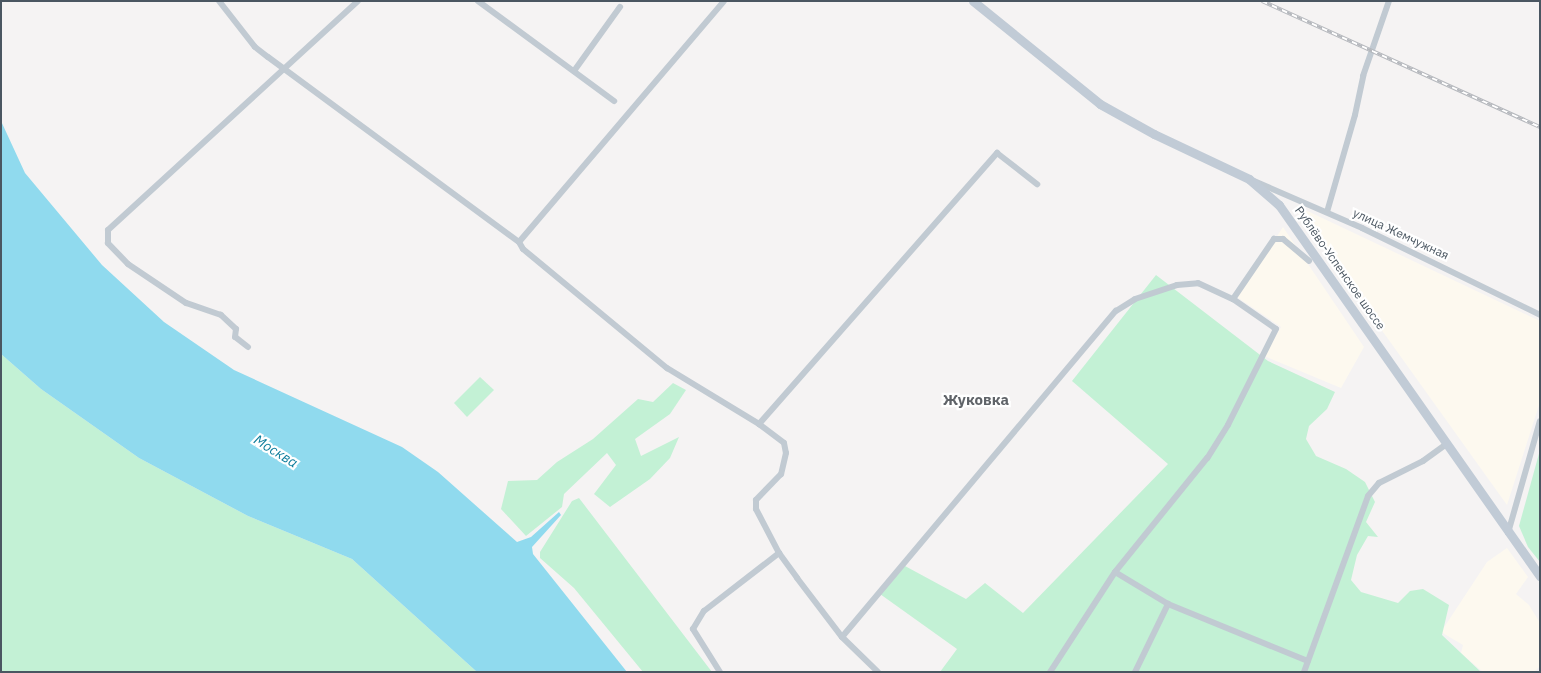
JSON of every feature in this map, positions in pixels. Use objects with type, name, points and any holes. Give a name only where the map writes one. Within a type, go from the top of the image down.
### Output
[{"type":"main road","name":"Рублёво-Успенское шоссе","points":[[973,1],[1100,104],[1154,134],[1249,179],[1280,204],[1311,245],[1446,444],[1540,577]]},
{"type":"street","points":[[219,1],[256,47],[284,69],[519,242],[522,249],[667,368],[759,424],[784,443],[786,453],[781,474],[756,500],[756,509],[779,553],[842,637],[878,672]]},
{"type":"street","points":[[248,347],[235,337],[236,329],[221,315],[186,303],[128,264],[108,243],[108,230],[358,1]]},
{"type":"street","points":[[478,1],[614,101]]},
{"type":"street","points":[[519,242],[724,1]]},
{"type":"street","points":[[1327,212],[1355,115],[1363,76],[1389,1]]},
{"type":"street","points":[[574,71],[620,7]]},
{"type":"street","points":[[759,424],[997,153],[1037,184]]},
{"type":"street","name":"улица Жемчужная","points":[[1249,179],[1327,212],[1540,315]]},
{"type":"street","points":[[1233,299],[1274,240],[1283,239],[1309,261],[1311,245]]},
{"type":"street","points":[[842,637],[1116,311],[1135,299],[1176,285],[1198,283],[1233,299],[1276,329],[1228,425],[1206,458],[1115,572],[1050,672]]},
{"type":"street","points":[[1508,533],[1540,421]]},
{"type":"street","points":[[1304,672],[1368,496],[1379,483],[1423,461],[1446,444]]},
{"type":"street","points":[[720,672],[693,629],[704,611],[779,553]]},
{"type":"street","points":[[1115,572],[1168,604],[1308,662]]},
{"type":"street","points":[[1136,672],[1168,604]]},
{"type":"shaded area","points":[[1299,207],[1540,321],[1540,402],[1507,505],[1295,209]]},
{"type":"shaded area","points":[[1283,227],[1364,347],[1341,388],[1264,356],[1281,327],[1237,297]]},
{"type":"shaded area","points":[[1507,548],[1528,577],[1516,594],[1529,605],[1540,623],[1540,666],[1534,672],[1483,672],[1461,653],[1463,645],[1441,632],[1487,562]]},
{"type":"green space","points":[[1156,275],[1268,361],[1335,392],[1327,409],[1309,426],[1306,439],[1316,456],[1346,469],[1365,482],[1375,502],[1366,522],[1378,537],[1368,536],[1357,555],[1351,580],[1361,592],[1398,603],[1410,591],[1423,589],[1449,605],[1442,635],[1481,672],[940,672],[957,649],[880,594],[905,566],[966,599],[985,583],[1023,613],[1168,464],[1072,381]]},
{"type":"green space","points":[[1,354],[41,389],[139,458],[248,516],[352,559],[477,672],[1,672]]},
{"type":"green space","points":[[480,377],[494,390],[467,417],[454,403]]},
{"type":"green space","points":[[673,383],[686,390],[670,414],[635,439],[641,456],[679,437],[670,458],[650,479],[610,507],[594,494],[616,465],[607,453],[564,494],[562,507],[526,536],[501,509],[508,481],[537,480],[557,462],[593,439],[638,399],[653,402]]},
{"type":"green space","points":[[1540,450],[1540,562],[1528,547],[1519,526]]},
{"type":"green space","points":[[579,498],[712,672],[643,672],[574,588],[540,558],[540,552],[572,501]]},
{"type":"water","name":"Москва","points":[[1,121],[25,173],[102,265],[164,322],[234,370],[402,447],[438,472],[517,542],[531,537],[559,512],[561,515],[532,547],[533,554],[627,672],[477,672],[352,559],[248,516],[139,458],[41,389],[1,354]]},
{"type":"railway","points":[[1262,1],[1540,127]]},
{"type":"district","name":"Жуковка","points":[[976,400]]}]
